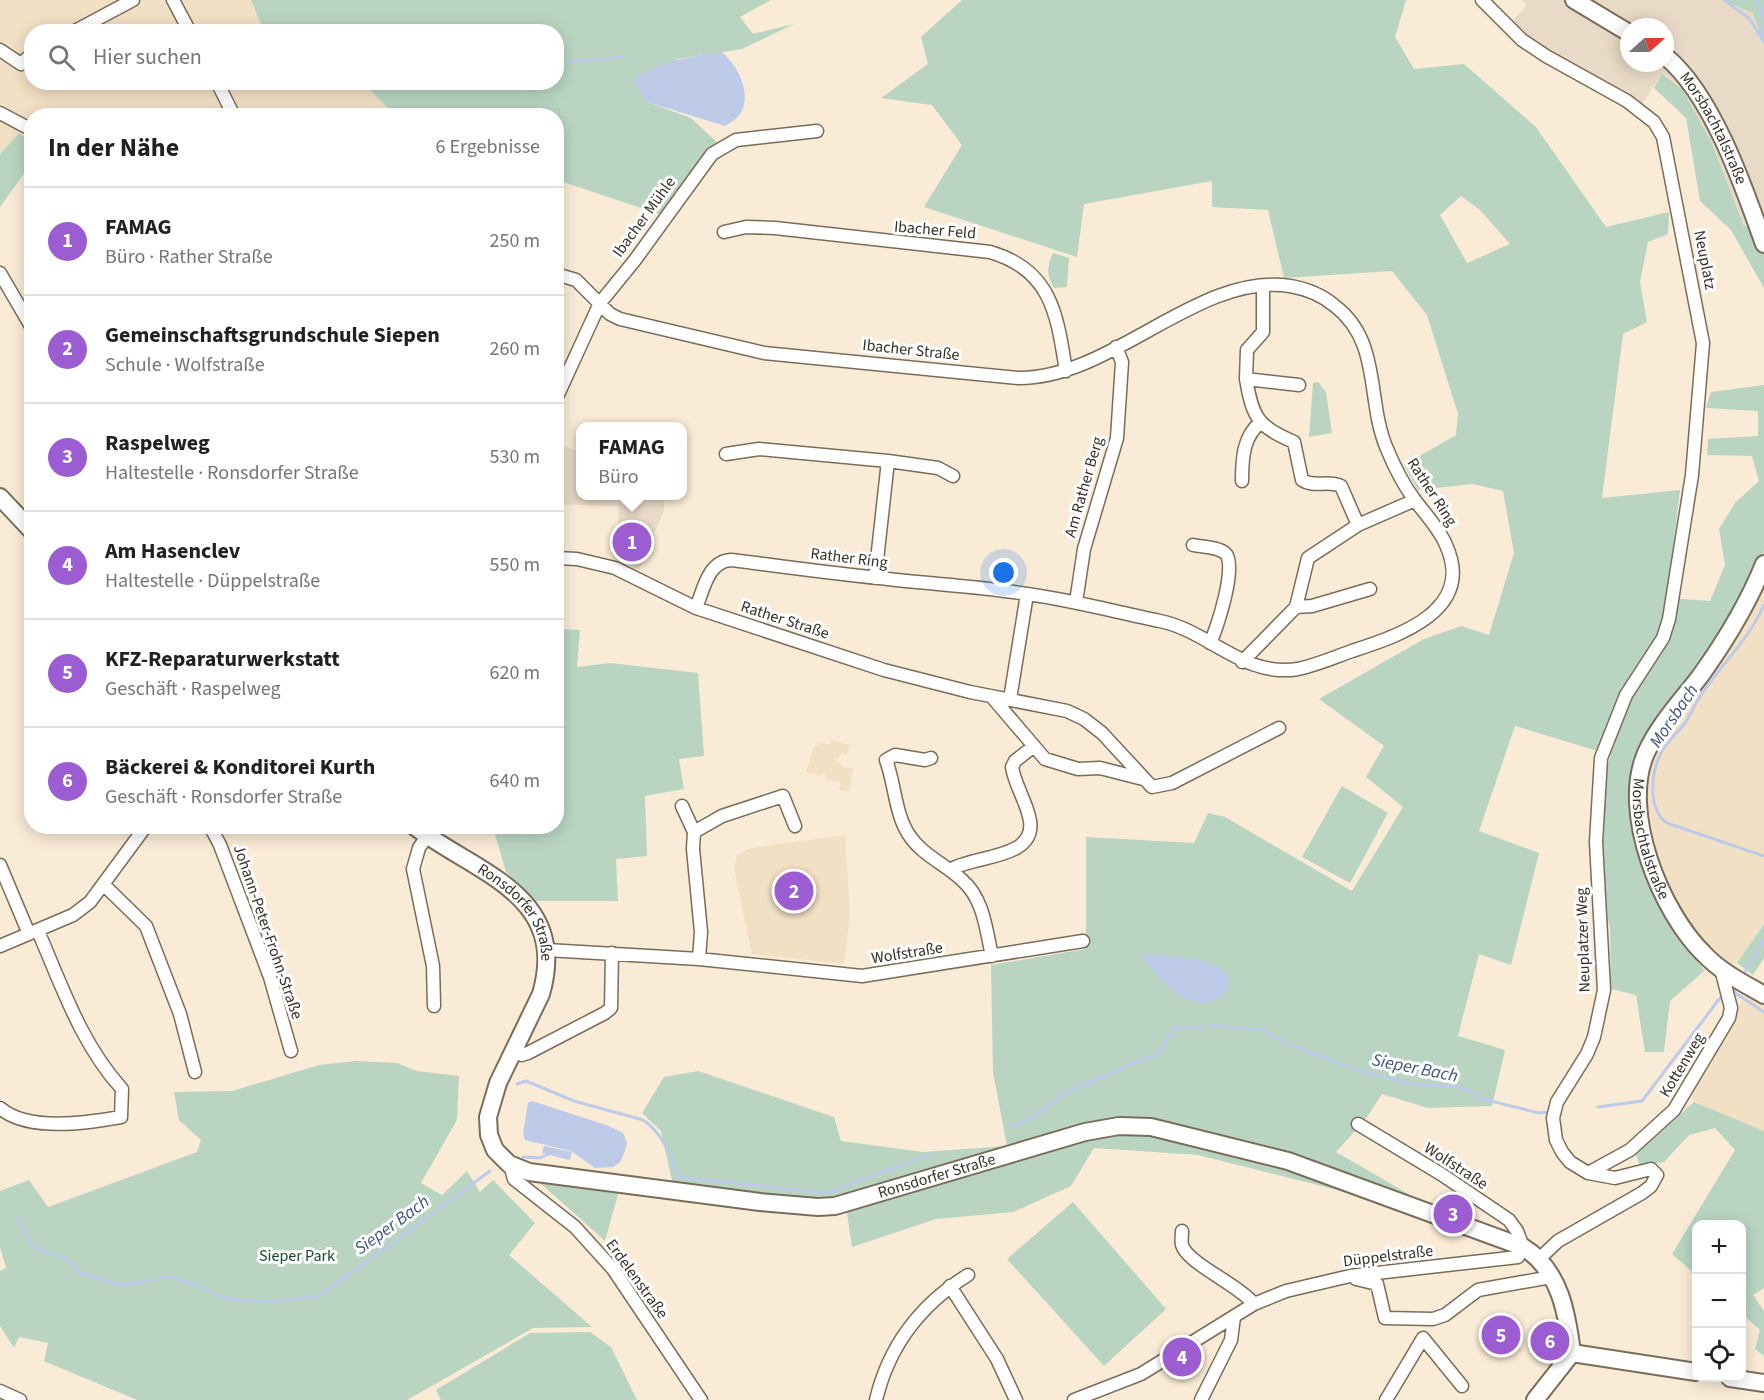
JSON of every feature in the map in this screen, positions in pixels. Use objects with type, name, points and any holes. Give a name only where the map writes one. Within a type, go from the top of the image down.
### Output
[{"type":"main road","points":[[1574,0],[1620,28]]},
{"type":"main road","name":"Morsbachtalstraße","points":[[1674,65],[1702,101],[1736,171],[1764,243]]},
{"type":"main road","points":[[0,497],[24,522]]},
{"type":"main road","name":"Morsbachtalstraße","points":[[1764,564],[1751,595],[1720,647],[1652,742],[1646,754],[1640,780],[1642,831],[1663,894],[1688,935],[1718,967],[1764,995]]},
{"type":"main road","name":"Ronsdorfer Straße","points":[[425,834],[514,891],[539,925],[547,950],[546,972],[541,994],[493,1095],[488,1127],[495,1150],[510,1165],[529,1172],[564,1177],[818,1208],[860,1201],[1085,1132],[1119,1126],[1143,1127],[1288,1161],[1523,1247],[1539,1259],[1564,1303],[1572,1353]]},
{"type":"main road","points":[[1535,1400],[1572,1353],[1692,1371]]},
{"type":"main road","points":[[1746,1380],[1764,1383]]},
{"type":"street","points":[[88,24],[133,0]]},
{"type":"street","points":[[173,0],[186,24]]},
{"type":"street","name":"Neuplatz","points":[[1482,0],[1522,40],[1627,101],[1654,122],[1663,137],[1703,343],[1692,475],[1669,618]]},
{"type":"street","points":[[0,51],[21,64],[24,61]]},
{"type":"street","points":[[221,90],[230,108]]},
{"type":"street","points":[[0,113],[24,126]]},
{"type":"street","name":"Ibacher Mühle","points":[[564,382],[600,303],[716,150],[736,140],[817,131]]},
{"type":"street","name":"Ibacher Feld","points":[[724,232],[746,226],[775,228],[1002,255],[1026,269],[1046,290],[1057,320],[1066,371]]},
{"type":"street","points":[[0,273],[24,314]]},
{"type":"street","name":"Ibacher Straße","points":[[564,276],[576,280],[610,314],[620,319],[764,353],[1018,378],[1034,378],[1066,371],[1204,303],[1231,292],[1263,286]]},
{"type":"street","name":"Rather Ring","points":[[696,608],[713,568],[725,560],[1027,594],[1076,602],[1169,622],[1242,662],[1277,669],[1304,668],[1401,633],[1425,620],[1442,603],[1451,581],[1449,552],[1442,537],[1414,500],[1385,446],[1369,358],[1351,321],[1325,298],[1308,290],[1286,285],[1263,286]]},
{"type":"street","points":[[1263,286],[1263,332],[1247,350],[1246,379],[1250,401],[1267,430],[1294,442],[1302,480],[1314,484],[1335,483],[1341,486],[1359,525]]},
{"type":"street","name":"Am Rather Berg","points":[[1076,602],[1084,549],[1117,438],[1122,362],[1116,347]]},
{"type":"street","points":[[1246,379],[1299,385]]},
{"type":"street","points":[[1242,481],[1242,458],[1250,430],[1261,422]]},
{"type":"street","points":[[726,454],[759,449],[888,461],[938,468],[953,476]]},
{"type":"street","points":[[875,578],[888,461]]},
{"type":"street","points":[[1242,662],[1296,607],[1308,558],[1359,525],[1414,500]]},
{"type":"street","points":[[1193,545],[1220,550],[1229,559],[1230,569],[1219,623],[1210,643]]},
{"type":"street","name":"Rather Straße","points":[[564,558],[577,559],[615,568],[696,608],[884,670],[992,697],[1060,709],[1084,719],[1125,754],[1143,779]]},
{"type":"street","points":[[1296,607],[1312,606],[1370,589]]},
{"type":"street","points":[[1010,699],[1027,594]]},
{"type":"street","name":"Neuplatzer Weg","points":[[1539,1259],[1558,1241],[1642,1193],[1651,1186],[1657,1175],[1651,1169],[1616,1178],[1588,1173],[1570,1162],[1562,1152],[1556,1140],[1553,1118],[1557,1102],[1587,1054],[1594,1037],[1604,990],[1596,842],[1601,758],[1626,695],[1663,638],[1669,618]]},
{"type":"street","points":[[992,697],[1045,759],[1078,769],[1100,768],[1143,779],[1152,787],[1172,783],[1279,728]]},
{"type":"street","points":[[950,870],[958,864],[1011,852],[1026,838],[1030,821],[1013,774],[1015,760],[1034,746]]},
{"type":"street","points":[[931,758],[925,760],[895,755],[886,760],[909,835],[922,850],[968,885],[977,899],[992,956]]},
{"type":"street","points":[[694,832],[722,816],[783,796],[795,826]]},
{"type":"street","points":[[682,806],[694,832],[693,849],[701,932],[699,958]]},
{"type":"street","points":[[0,946],[73,915],[104,885],[140,834]]},
{"type":"street","name":"Johann-Peter-Frohn-Straße","points":[[214,834],[270,977],[291,1051]]},
{"type":"street","points":[[420,834],[419,848],[413,869],[433,966],[434,1006]]},
{"type":"street","points":[[0,865],[88,1046],[123,1093],[122,1117],[111,1119],[42,1124],[14,1117],[0,1108]]},
{"type":"street","points":[[104,885],[146,926],[180,1014],[195,1072]]},
{"type":"street","name":"Wolfstraße","points":[[547,950],[699,958],[862,976],[1083,941]]},
{"type":"street","points":[[513,1052],[522,1055],[528,1053],[611,1008],[612,953]]},
{"type":"street","name":"Kottenweg","points":[[1588,1173],[1630,1150],[1674,1110],[1729,1018],[1731,1008],[1718,967]]},
{"type":"street","name":"Wolfstraße","points":[[1358,1124],[1509,1220],[1517,1231],[1523,1247]]},
{"type":"street","name":"Erdelenstraße","points":[[510,1165],[514,1179],[575,1227],[613,1269],[701,1400]]},
{"type":"street","points":[[1182,1231],[1182,1244],[1191,1259],[1247,1295],[1254,1304]]},
{"type":"street","name":"Düppelstraße","points":[[1074,1400],[1141,1374],[1254,1304],[1313,1283],[1353,1276],[1518,1257],[1523,1247]]},
{"type":"street","points":[[876,1400],[885,1368],[905,1330],[950,1286],[968,1275]]},
{"type":"street","points":[[1353,1276],[1357,1280],[1377,1284],[1385,1318],[1426,1320],[1445,1315],[1478,1290],[1551,1277]]},
{"type":"street","points":[[950,1286],[997,1359],[1016,1400]]},
{"type":"street","points":[[1201,1400],[1231,1340],[1234,1317]]},
{"type":"street","points":[[1386,1400],[1423,1338],[1426,1320]]},
{"type":"street","points":[[1423,1338],[1462,1386]]},
{"type":"street","points":[[0,1391],[20,1400]]},
{"type":"shaded area","points":[[0,0],[251,0],[261,24],[24,24],[24,90],[370,90],[388,108],[24,108],[24,129],[0,154]]},
{"type":"shaded area","points":[[1522,0],[1721,0],[1753,13],[1764,46],[1764,220],[1744,226],[1711,141],[1682,89],[1662,74],[1635,114],[1601,92],[1555,70],[1503,31],[1527,5]]},
{"type":"shaded area","points":[[564,446],[576,450],[576,500],[665,500],[664,510],[639,570],[616,558],[619,506],[564,504]]},
{"type":"shaded area","points":[[1764,550],[1764,924],[1737,963],[1704,971],[1653,885],[1635,835],[1643,744],[1753,578]]},
{"type":"shaded area","points":[[831,740],[850,745],[847,754],[842,753],[837,760],[843,767],[853,768],[849,791],[839,790],[841,783],[826,779],[827,775],[822,773],[821,776],[806,772],[814,745],[817,746],[818,742],[830,745]]},
{"type":"shaded area","points":[[845,835],[850,914],[844,964],[752,954],[734,869],[737,855],[751,848]]},
{"type":"shaded area","points":[[1748,992],[1764,1002],[1764,1131],[1694,1102],[1686,1084]]},
{"type":"green space","points":[[251,0],[771,0],[740,17],[753,34],[794,24],[742,49],[678,59],[647,102],[691,118],[720,145],[662,215],[564,182],[564,108],[388,108],[370,90],[564,90],[564,24],[261,24]]},
{"type":"green space","points":[[962,0],[1406,0],[1395,37],[1414,69],[1464,64],[1536,127],[1606,227],[1669,212],[1668,234],[1648,242],[1640,282],[1647,322],[1623,334],[1602,498],[1680,490],[1667,598],[1710,601],[1725,565],[1719,529],[1735,503],[1759,481],[1752,456],[1707,455],[1708,439],[1758,436],[1758,411],[1706,408],[1711,392],[1764,385],[1764,550],[1753,578],[1632,779],[1653,885],[1704,971],[1670,1001],[1664,1052],[1645,1052],[1636,995],[1611,989],[1610,928],[1600,885],[1597,798],[1611,755],[1515,726],[1479,831],[1539,853],[1511,965],[1479,954],[1458,1036],[1505,1050],[1492,1106],[1428,1108],[1382,1094],[1365,1120],[1336,1152],[1417,1199],[1369,1198],[1198,1155],[1094,1148],[1071,1186],[1013,1212],[936,1219],[852,1247],[846,1206],[673,1185],[661,1131],[642,1113],[664,1077],[698,1071],[834,1117],[841,1141],[923,1152],[1007,1146],[993,1072],[991,965],[1086,949],[1086,837],[1194,843],[1208,813],[1225,817],[1352,891],[1403,807],[1366,777],[1384,746],[1319,699],[1424,639],[1461,626],[1489,635],[1514,553],[1503,491],[1473,484],[1418,490],[1404,465],[1456,435],[1458,414],[1427,315],[1392,271],[1284,278],[1268,210],[1212,207],[1212,181],[1084,204],[1077,257],[924,207],[962,145],[932,105],[881,98],[928,64],[921,37]],"holes":[[[1461,196],[1480,210],[1510,244],[1467,263],[1440,215]]]},
{"type":"green space","points":[[1721,0],[1764,0],[1764,46],[1753,13]]},
{"type":"green space","points":[[1662,74],[1682,89],[1711,141],[1744,226],[1764,220],[1764,288],[1731,230],[1700,201],[1686,118],[1654,88]]},
{"type":"green space","points":[[19,133],[24,136],[24,174],[0,207],[0,154]]},
{"type":"green space","points":[[1053,253],[1069,258],[1067,287],[1054,288],[1051,283],[1048,270]]},
{"type":"green space","points":[[1318,382],[1326,392],[1332,433],[1309,437],[1313,383]]},
{"type":"green space","points":[[564,629],[580,630],[577,667],[610,663],[698,673],[704,756],[679,759],[684,789],[645,796],[647,856],[616,859],[618,901],[534,901],[506,872],[495,834],[564,834]]},
{"type":"green space","points":[[1342,786],[1388,813],[1350,883],[1302,857]]},
{"type":"green space","points":[[1764,924],[1764,958],[1753,975],[1737,963]]},
{"type":"green space","name":"Sieper Park","points":[[355,1061],[397,1063],[417,1071],[459,1076],[457,1120],[421,1183],[442,1195],[467,1171],[480,1192],[493,1180],[535,1223],[509,1255],[592,1327],[533,1328],[407,1400],[137,1400],[44,1361],[48,1343],[19,1337],[14,1348],[0,1326],[0,1271],[6,1268],[0,1247],[0,1191],[29,1180],[48,1207],[197,1152],[201,1140],[179,1120],[174,1092],[232,1091],[319,1065]]},
{"type":"green space","points":[[1694,1102],[1764,1131],[1764,1288],[1753,1295],[1764,1311],[1764,1356],[1755,1349],[1760,1330],[1746,1318],[1746,1220],[1693,1220],[1735,1150],[1715,1128],[1689,1135],[1664,1162],[1640,1166],[1636,1154]]},
{"type":"green space","points":[[538,1181],[619,1191],[605,1241]]},
{"type":"green space","points":[[1073,1202],[1166,1309],[1104,1366],[1007,1259]]},
{"type":"green space","points":[[1692,1221],[1692,1272],[1672,1254]]},
{"type":"green space","points":[[590,1332],[611,1347],[637,1400],[441,1400],[436,1390],[530,1333]]},
{"type":"water","points":[[722,52],[738,72],[745,97],[740,114],[725,126],[647,102],[633,80],[664,64]]},
{"type":"water","points":[[1144,954],[1203,961],[1227,974],[1228,987],[1225,993],[1212,1002],[1191,1001],[1177,994],[1164,983],[1143,958]]},
{"type":"water","points":[[532,1101],[609,1126],[623,1133],[627,1143],[620,1162],[613,1167],[595,1168],[571,1151],[525,1140],[523,1133],[528,1103]]},
{"type":"water","points":[[544,1146],[572,1152],[570,1160],[542,1153]]},
{"type":"waterway","name":"Morsbach","points":[[1724,0],[1749,18],[1764,42]]},
{"type":"waterway","name":"Morsbach","points":[[1755,0],[1760,5],[1764,22]]},
{"type":"waterway","name":"Morsbach","points":[[1762,35],[1764,24]]},
{"type":"waterway","points":[[567,62],[625,57]]},
{"type":"waterway","name":"Morsbach","points":[[1764,605],[1743,640],[1701,695],[1685,723],[1662,751],[1653,779],[1656,809],[1667,823],[1764,856]]},
{"type":"waterway","name":"Morsbach","points":[[1743,976],[1764,940]]},
{"type":"waterway","name":"Morsbach","points":[[1737,986],[1734,992],[1764,1012]]},
{"type":"waterway","name":"Sieper Bach","points":[[1598,1107],[1642,1101],[1720,998],[1725,996]]},
{"type":"waterway","name":"Sieper Bach","points":[[1209,1025],[1262,1030],[1290,1045],[1354,1069],[1412,1084],[1457,1087],[1471,1091],[1479,1098],[1539,1113],[1549,1112]]},
{"type":"waterway","name":"Sieper Bach","points":[[1011,1127],[1033,1117],[1065,1093],[1159,1053],[1174,1028],[1203,1027]]},
{"type":"waterway","name":"Sieper Bach","points":[[517,1084],[526,1081],[574,1101],[643,1120],[661,1138],[679,1177],[826,1193],[929,1155]]},
{"type":"waterway","name":"Sieper Bach","points":[[523,1157],[540,1158],[551,1153]]},
{"type":"waterway","name":"Sieper Bach","points":[[17,1217],[34,1247],[67,1259],[80,1273],[121,1285],[171,1277],[218,1296],[270,1302],[320,1295],[490,1171]]},
{"type":"place","name":"FAMAG","points":[[632,542]]},
{"type":"place","name":"Gemeinschaftsgrundschule Siepen","points":[[794,891]]},
{"type":"place","name":"Raspelweg","points":[[1453,1214]]},
{"type":"place","name":"KFZ-Reparaturwerkstatt","points":[[1501,1335]]},
{"type":"place","name":"Bäckerei & Konditorei Kurth","points":[[1550,1341]]},
{"type":"place","name":"Am Hasenclev","points":[[1182,1357]]}]
